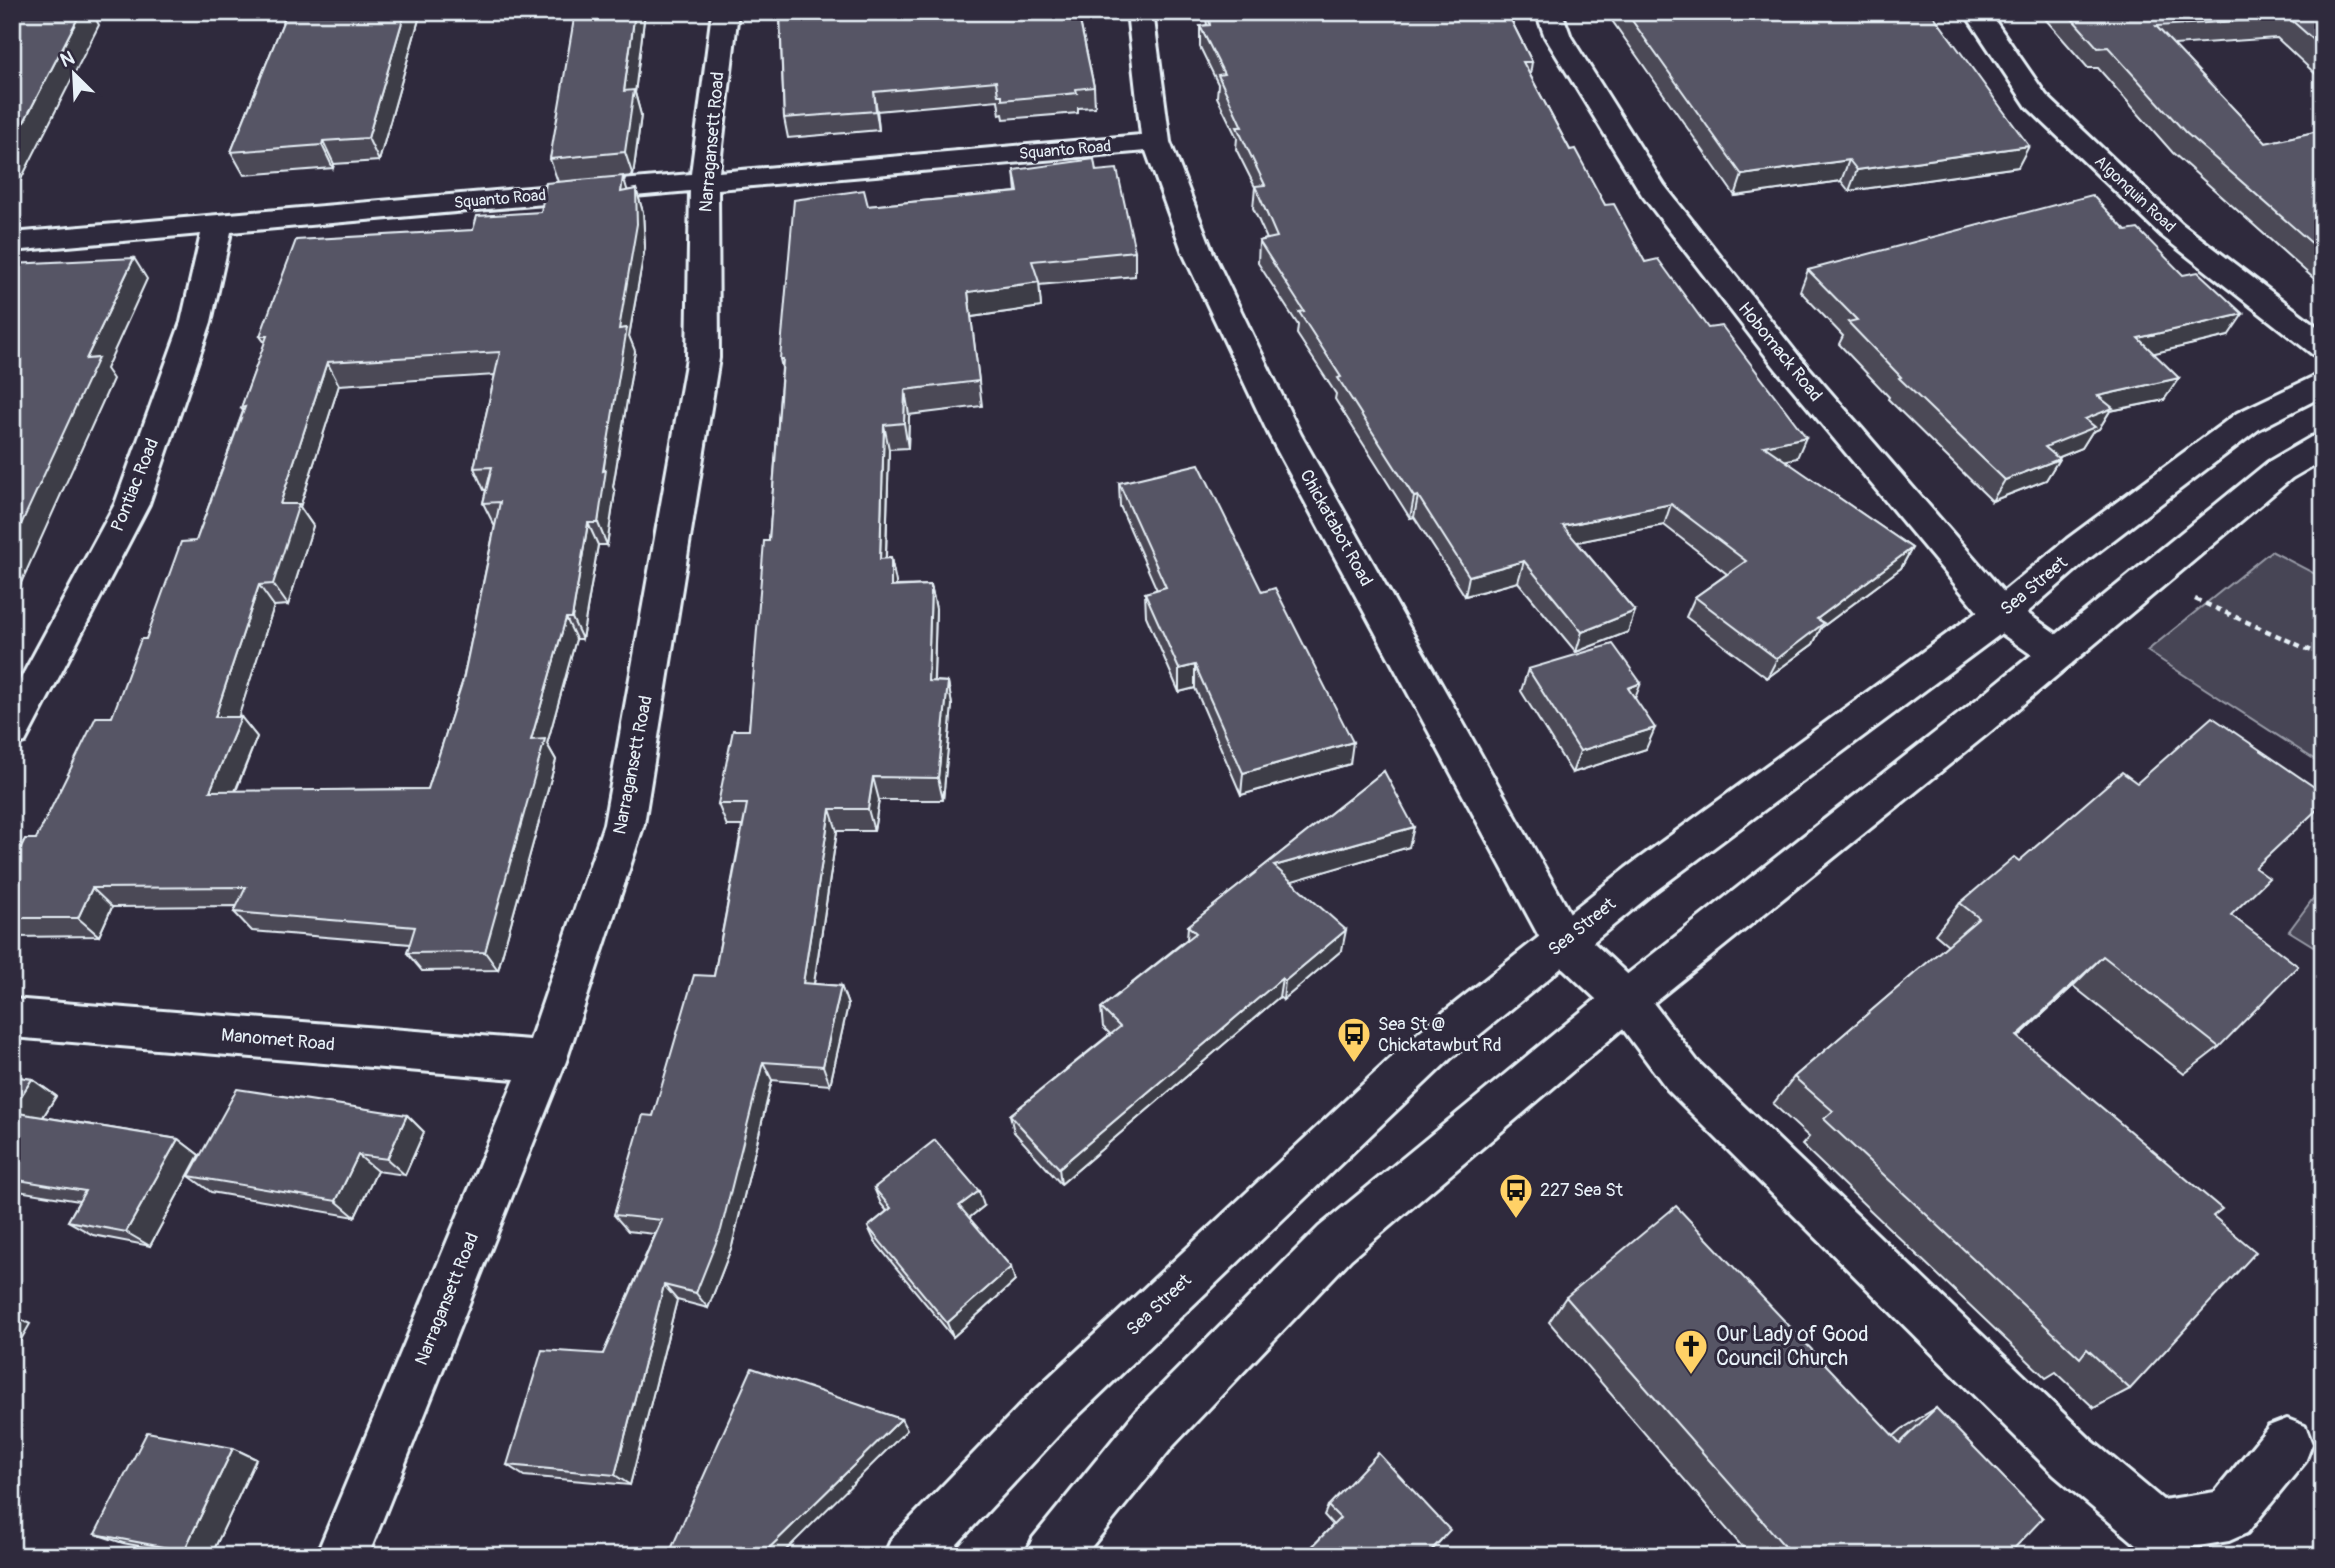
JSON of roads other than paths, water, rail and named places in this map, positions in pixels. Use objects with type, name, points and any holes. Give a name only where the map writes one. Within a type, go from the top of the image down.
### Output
[{"type":"street","name":"Narragansett Road","points":[[342,1556],[544,1061],[624,824],[703,358],[705,182],[725,12]]},
{"type":"street","name":"Chickatabot Road","points":[[1140,12],[1156,142],[1198,253],[1285,435],[1564,942],[1626,1000],[1683,1076],[2072,1457],[2155,1527],[2229,1515],[2287,1444]]},
{"type":"street","name":"Hobomack Road","points":[[1549,12],[1558,37],[1652,189],[1787,362],[2001,614],[2058,654]]},
{"type":"street","name":"Algonquin Road","points":[[1976,12],[2035,101],[2172,230],[2323,347]]},
{"type":"street","name":"Squanto Road","points":[[12,242],[1156,142]]},
{"type":"street","name":"Pontiac Road","points":[[12,732],[132,504],[196,322],[218,223]]},
{"type":"street","name":"Sea Street","points":[[910,1556],[1051,1408],[1407,1071],[1640,880],[2001,614],[2079,548],[2248,421],[2323,383]]},
{"type":"street","points":[[1051,1556],[1155,1428],[1335,1242],[1626,1000],[2058,654],[2280,470],[2323,445]]},
{"type":"street","name":"Manomet Road","points":[[12,1018],[544,1061]]},
{"type":"place","name":"Sea St @ Chickatawbut Rd","points":[[1354,1064]]},
{"type":"place","name":"227 Sea St","points":[[1516,1220]]},
{"type":"place","name":"Our Lady of Good Council Church","points":[[1691,1376]]}]
